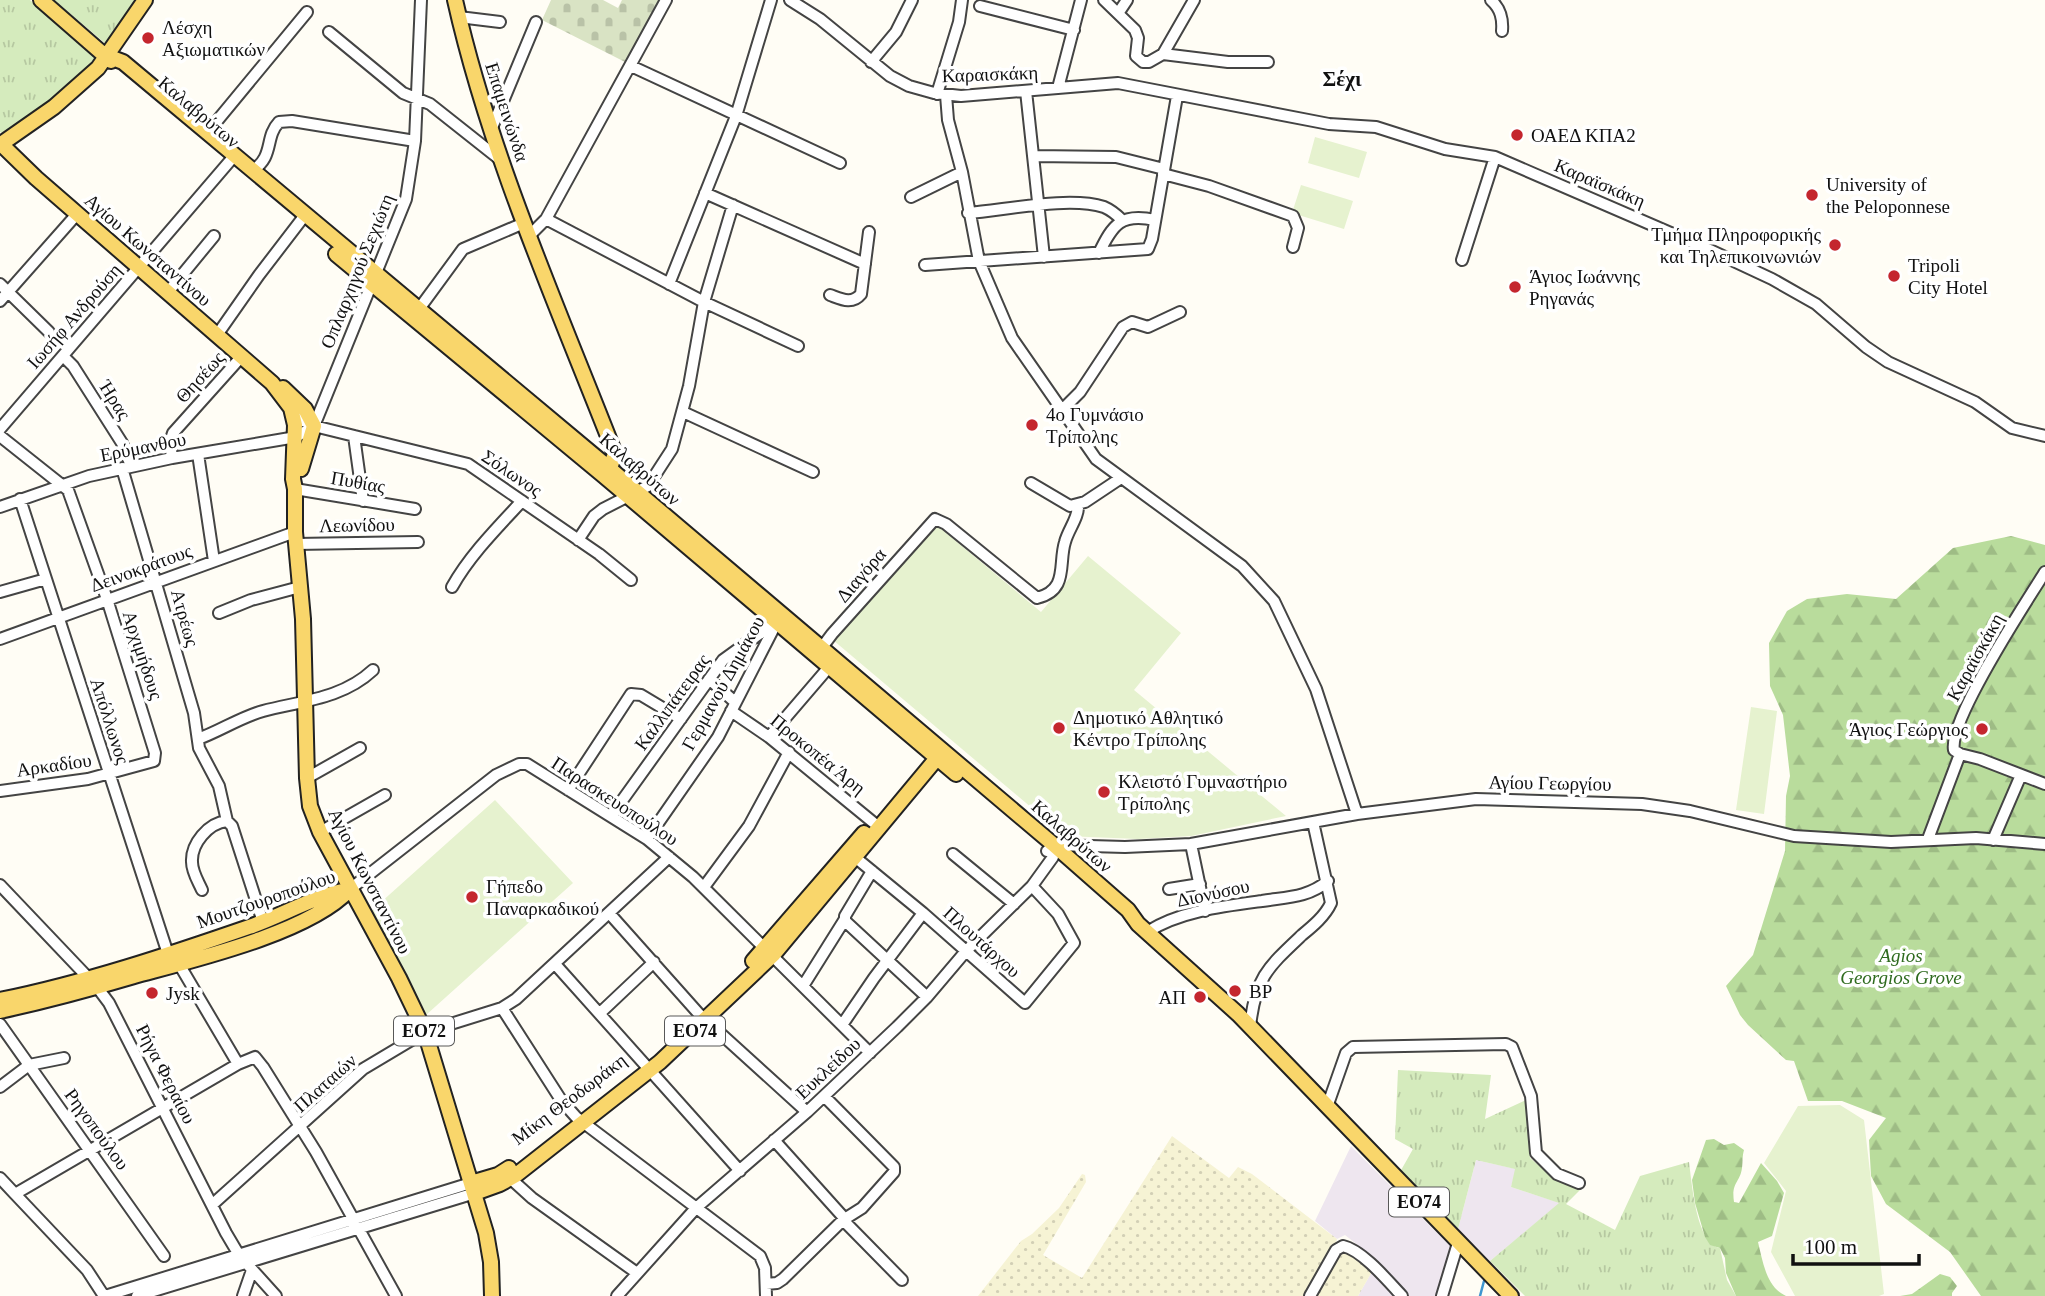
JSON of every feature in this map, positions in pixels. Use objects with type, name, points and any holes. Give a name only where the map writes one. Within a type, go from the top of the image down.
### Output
[{"type":"main road","name":"Καλαβρύτων","points":[[41,0],[107,55],[123,62],[207,133],[232,159],[252,171],[302,219]]},
{"type":"main road","points":[[0,144],[54,107],[93,72],[145,0]]},
{"type":"main road","name":"Επαμεινώνδα","points":[[455,0],[464,42],[491,130],[615,454],[606,471]]},
{"type":"main road","name":"Καλαβρύτων","points":[[107,55],[117,70],[232,159],[606,471]]},
{"type":"main road","name":"Αγίου Κωνσταντίνου","points":[[0,144],[242,356],[272,383],[287,401],[296,437],[293,479],[295,538],[300,587],[310,806],[349,890],[399,978],[425,1032],[473,1188]]},
{"type":"main road","name":"Καλαβρύτων","points":[[374,280],[419,309],[632,496],[1051,851],[1128,910],[1143,928],[1250,1027],[1327,1107]]},
{"type":"main road","name":"Αγίου Κωνσταντίνου","points":[[272,383],[282,387],[298,401],[311,417],[314,426],[302,461],[300,480],[295,489]]},
{"type":"main road","points":[[296,437],[302,461]]},
{"type":"main road","name":"Καλαβρύτων","points":[[818,652],[829,667],[936,752]]},
{"type":"main road","name":"Μίκη Θεοδωράκη","points":[[769,952],[936,752]]},
{"type":"main road","name":"Μίκη Θεοδωράκη","points":[[473,1188],[511,1179],[648,1067],[769,952],[856,858],[876,825]]},
{"type":"main road","name":"Μουτζουροπούλου","points":[[0,1011],[93,982],[263,922],[332,892],[349,890]]},
{"type":"main road","name":"Μουτζουροπούλου","points":[[0,1000],[179,964],[304,920],[336,904],[349,890]]},
{"type":"main road","name":"ΕΟ74","points":[[1327,1107],[1511,1296]]},
{"type":"main road","name":"Μίκη Θεοδωράκη","points":[[473,1188],[505,1171],[580,1120]]},
{"type":"main road","name":"ΕΟ72","points":[[473,1188],[486,1233],[491,1262],[492,1296]]},
{"type":"street","name":"Οπλαρχηγού Σεχιώτη","points":[[314,426],[406,199],[415,141],[421,0]]},
{"type":"street","points":[[419,309],[463,249],[527,229],[546,219],[666,0]]},
{"type":"street","points":[[670,284],[736,116],[771,0]]},
{"type":"street","name":"Καραισκάκη","points":[[790,0],[820,19],[871,62],[901,82],[941,94],[961,96],[1107,83],[1135,85],[1177,96]]},
{"type":"street","points":[[871,62],[896,32],[912,0]]},
{"type":"street","points":[[962,0],[941,94],[962,172],[979,261],[1012,338],[1096,459],[1242,566],[1273,601],[1315,689],[1357,814]]},
{"type":"street","points":[[1059,88],[1082,0]]},
{"type":"street","points":[[1104,0],[1137,32],[1136,56],[1143,62],[1149,62],[1163,54],[1194,0]]},
{"type":"street","points":[[1119,12],[1127,0]]},
{"type":"street","points":[[1491,0],[1498,7],[1502,31]]},
{"type":"street","points":[[980,6],[1074,30]]},
{"type":"street","points":[[207,133],[307,12]]},
{"type":"street","points":[[459,17],[499,22]]},
{"type":"street","points":[[491,130],[536,22]]},
{"type":"street","points":[[329,32],[403,93],[430,104],[502,161]]},
{"type":"street","points":[[1163,54],[1228,62],[1268,62]]},
{"type":"street","points":[[1135,85],[1143,62]]},
{"type":"street","points":[[631,66],[840,163]]},
{"type":"street","points":[[1026,91],[1044,257]]},
{"type":"street","points":[[925,265],[1148,249],[1177,96]]},
{"type":"street","name":"Καραϊσκάκη","points":[[1177,96],[1329,124],[1376,127],[1445,149],[1495,157],[1772,279],[1816,304],[1866,347],[1888,362],[1975,402],[2012,428],[2045,436]]},
{"type":"street","points":[[252,171],[262,164],[274,127],[279,122],[292,121],[415,141]]},
{"type":"street","points":[[1033,156],[1116,157],[1209,186],[1296,219],[1298,225],[1293,247]]},
{"type":"street","points":[[1462,260],[1495,157]]},
{"type":"street","name":"Ιωσήφ Ανδρούση","points":[[0,429],[232,159]]},
{"type":"street","points":[[911,197],[962,172]]},
{"type":"street","points":[[705,193],[866,264]]},
{"type":"street","points":[[968,213],[1089,204],[1108,209],[1122,220]]},
{"type":"street","points":[[578,540],[594,516],[648,486],[668,456],[683,412],[704,302],[733,205]]},
{"type":"street","points":[[49,332],[2,292],[78,214]]},
{"type":"street","points":[[1099,253],[1111,231],[1122,220],[1135,217],[1155,220]]},
{"type":"street","points":[[217,335],[258,275],[302,219]]},
{"type":"street","points":[[546,219],[704,302],[799,346]]},
{"type":"street","points":[[830,295],[849,301],[858,298],[862,290],[869,232]]},
{"type":"street","points":[[168,292],[214,236]]},
{"type":"street","points":[[1062,410],[1080,392],[1126,325],[1132,322],[1148,327],[1180,312]]},
{"type":"street","name":"Ήρας","points":[[63,356],[73,366],[122,443],[127,467]]},
{"type":"street","name":"Θησέως","points":[[172,458],[170,442],[173,433],[242,356]]},
{"type":"street","points":[[287,401],[303,421],[314,426]]},
{"type":"street","points":[[683,412],[813,472]]},
{"type":"street","points":[[296,437],[314,426]]},
{"type":"street","name":"Σόλωνος","points":[[314,426],[468,464],[631,580]]},
{"type":"street","points":[[0,436],[63,483]]},
{"type":"street","points":[[354,436],[363,501]]},
{"type":"street","name":"Ερύμανθου","points":[[0,507],[63,483],[127,467],[296,437]]},
{"type":"street","points":[[198,454],[214,561]]},
{"type":"street","name":"Ατρέως","points":[[127,467],[194,713],[199,748],[219,786],[227,821],[232,826],[263,922]]},
{"type":"street","points":[[1031,482],[1066,505],[1078,505],[1121,478]]},
{"type":"street","name":"Αρχιμήδους","points":[[63,483],[107,599],[155,748],[154,761]]},
{"type":"street","name":"Πυθίας","points":[[295,489],[415,509]]},
{"type":"street","name":"Απόλλωνος","points":[[20,499],[168,954]]},
{"type":"street","points":[[452,587],[467,564],[522,500]]},
{"type":"street","name":"Διαγόρα","points":[[818,652],[935,519],[946,524],[1037,598],[1049,593],[1060,578],[1063,547],[1078,514],[1078,505]]},
{"type":"street","name":"Δεινοκράτους","points":[[0,639],[214,561],[295,538]]},
{"type":"street","name":"Λεωνίδου","points":[[295,538],[418,542]]},
{"type":"street","name":"Καραϊσκάκη","points":[[1928,839],[1959,754],[1954,750],[1953,744],[1965,710],[1994,655],[2045,572]]},
{"type":"street","points":[[0,593],[46,579]]},
{"type":"street","points":[[219,613],[251,600],[300,587]]},
{"type":"street","name":"Καλλιπάτειρας","points":[[611,816],[729,654],[779,618]]},
{"type":"street","name":"Γερμανού Δημάκου","points":[[647,839],[713,744],[779,618]]},
{"type":"street","points":[[769,737],[829,667]]},
{"type":"street","points":[[198,739],[260,712],[322,698],[358,682],[373,670]]},
{"type":"street","name":"Προκοπέα Άρη","points":[[709,679],[733,706],[876,825]]},
{"type":"street","points":[[568,790],[627,699],[634,693],[681,719]]},
{"type":"street","points":[[307,778],[360,748]]},
{"type":"street","points":[[704,887],[742,837],[789,752]]},
{"type":"street","points":[[1959,754],[1980,759],[2045,784]]},
{"type":"street","name":"Αρκαδίου","points":[[0,791],[109,775],[154,761]]},
{"type":"street","name":"Παρασκευοπούλου","points":[[349,890],[445,813],[510,767],[527,764],[647,839],[669,857],[704,887],[870,1053]]},
{"type":"street","points":[[1993,839],[2021,775]]},
{"type":"street","points":[[320,832],[384,794]]},
{"type":"street","name":"Αγίου Γεωργίου","points":[[1051,851],[1191,844],[1357,814],[1467,800],[1618,802],[1682,810],[1794,836],[1891,842],[1956,837],[2045,844]]},
{"type":"street","points":[[202,890],[193,868],[193,852],[209,828],[227,821]]},
{"type":"street","points":[[1250,1027],[1254,997],[1263,975],[1328,908],[1331,898],[1313,822]]},
{"type":"street","points":[[1191,844],[1206,911]]},
{"type":"street","name":"Ευκλείδου","points":[[617,1296],[696,1208],[807,1112],[927,997],[966,951],[1032,886],[1051,851]]},
{"type":"street","points":[[953,854],[1014,904]]},
{"type":"street","name":"Πλαταιών","points":[[213,1204],[363,1069],[425,1032],[502,1008],[555,964],[669,857]]},
{"type":"street","name":"Πλουτάρχου","points":[[856,858],[1025,1003],[1074,943],[1058,914],[1032,886]]},
{"type":"street","points":[[803,986],[872,871]]},
{"type":"street","name":"Διονύσου","points":[[1143,928],[1206,911],[1308,895],[1328,881]]},
{"type":"street","points":[[1169,889],[1199,884]]},
{"type":"street","name":"Ρήγα Φεραίου","points":[[0,886],[93,982],[114,1011],[245,1262],[276,1296]]},
{"type":"street","points":[[609,913],[703,1017],[807,1112]]},
{"type":"street","points":[[842,1026],[923,913]]},
{"type":"street","points":[[845,919],[846,923],[927,997]]},
{"type":"street","points":[[168,954],[179,964],[238,1064]]},
{"type":"street","points":[[600,1013],[654,962]]},
{"type":"street","points":[[555,964],[740,1171]]},
{"type":"street","points":[[502,1008],[561,1100],[580,1120],[760,1256],[765,1268],[766,1296]]},
{"type":"street","name":"Ρηγοπούλου","points":[[0,1024],[164,1256]]},
{"type":"street","points":[[1327,1107],[1346,1053],[1353,1046],[1506,1044],[1512,1047],[1531,1097],[1536,1153],[1557,1174],[1579,1183]]},
{"type":"street","points":[[15,1194],[238,1064],[252,1057],[256,1058],[356,1223],[396,1296]]},
{"type":"street","points":[[0,1087],[29,1065],[64,1058]]},
{"type":"street","points":[[766,1284],[783,1279],[844,1219],[862,1208],[895,1170],[824,1096]]},
{"type":"street","points":[[775,1140],[902,1280]]},
{"type":"street","points":[[0,1178],[87,1270],[104,1296]]},
{"type":"street","points":[[511,1179],[532,1198],[638,1273]]},
{"type":"street","name":"Μίκη Θεοδωράκη","points":[[137,1296],[356,1223],[473,1188]]},
{"type":"street","points":[[1442,1296],[1458,1243]]},
{"type":"street","points":[[1310,1296],[1336,1250],[1343,1246],[1350,1248],[1375,1268],[1402,1296]]},
{"type":"street","points":[[243,1296],[245,1262]]},
{"type":"street","name":"Μίκη Θεοδωράκη","points":[[104,1296],[245,1262]]},
{"type":"shaded area","points":[[1172,1136],[1229,1178],[1238,1167],[1252,1174],[1337,1239],[1336,1242],[1343,1251],[1352,1252],[1373,1270],[1358,1296],[978,1296],[1021,1241],[1059,1208],[1082,1174],[1085,1175],[1086,1182],[1043,1255],[1082,1278]]},
{"type":"shaded area","points":[[1351,1146],[1452,1248],[1436,1296],[1358,1296],[1378,1261],[1345,1235],[1337,1239],[1315,1221]]},
{"type":"shaded area","points":[[1476,1160],[1516,1169],[1511,1187],[1560,1203],[1490,1261],[1458,1229]]},
{"type":"green space","points":[[0,0],[30,0],[95,57],[54,101],[28,123],[6,135],[0,132]]},
{"type":"green space","points":[[54,0],[141,0],[106,44]]},
{"type":"green space","points":[[551,0],[603,0],[618,8],[622,0],[662,0],[627,63],[542,20]]},
{"type":"green space","points":[[1315,137],[1367,152],[1359,178],[1308,163]]},
{"type":"green space","points":[[1301,185],[1353,201],[1344,229],[1292,213]]},
{"type":"green space","name":"Δημοτικό Αθλητικό Κέντρο Τρίπολης","points":[[933,522],[1041,612],[1088,556],[1181,633],[1134,690],[1286,816],[1191,836],[1138,839],[1065,836],[833,640]]},
{"type":"green space","name":"Agios Georgios Grove","points":[[2011,536],[2045,545],[2045,1296],[1981,1296],[1950,1252],[1886,1204],[1871,1176],[1869,1140],[1886,1118],[1842,1101],[1808,1101],[1794,1061],[1786,1060],[1748,1025],[1726,986],[1753,955],[1785,851],[1786,796],[1790,776],[1783,715],[1770,686],[1769,643],[1787,611],[1807,599],[1847,594],[1896,599],[1953,548]]},
{"type":"green space","points":[[1751,707],[1777,711],[1764,814],[1736,810]]},
{"type":"green space","name":"Γήπεδο Παναρκαδικού","points":[[495,800],[573,883],[426,1015],[370,912]]},
{"type":"green space","points":[[1398,1070],[1491,1075],[1485,1119],[1526,1100],[1530,1158],[1554,1178],[1582,1188],[1566,1204],[1615,1230],[1640,1176],[1689,1162],[1700,1225],[1705,1236],[1720,1248],[1727,1280],[1736,1296],[1525,1296],[1490,1261],[1559,1203],[1511,1187],[1515,1169],[1476,1160],[1458,1229],[1400,1172],[1413,1149],[1395,1139]]},
{"type":"green space","points":[[1840,1105],[1864,1120],[1884,1294],[1795,1296],[1771,1252],[1786,1191],[1764,1163],[1798,1106]]},
{"type":"green space","points":[[1714,1139],[1724,1145],[1734,1143],[1744,1150],[1741,1173],[1734,1190],[1734,1202],[1739,1203],[1761,1163],[1784,1193],[1772,1236],[1758,1242],[1770,1280],[1779,1292],[1786,1296],[1736,1296],[1726,1273],[1725,1258],[1720,1248],[1710,1245],[1705,1237],[1695,1203],[1692,1180],[1706,1140]]},
{"type":"green space","points":[[1940,1274],[1950,1277],[1957,1286],[1952,1296],[1900,1296],[1912,1294]]},
{"type":"waterway","points":[[1480,1296],[1484,1281]]},
{"type":"place","name":"Λέσχη Αξιωματικών","points":[[148,38]]},
{"type":"place","name":"ΟΑΕΔ ΚΠΑ2","points":[[1517,135]]},
{"type":"place","name":"University of the Peloponnese","points":[[1812,195]]},
{"type":"place","name":"Τμήμα Πληροφορικής και Τηλεπικοινωνιών","points":[[1835,245]]},
{"type":"place","name":"Tripoli City Hotel","points":[[1894,276]]},
{"type":"place","name":"Άγιος Ιωάννης Ρηγανάς","points":[[1515,287]]},
{"type":"place","name":"4ο Γυμνάσιο Τρίπολης","points":[[1032,425]]},
{"type":"place","name":"Δημοτικό Αθλητικό Κέντρο Τρίπολης","points":[[1059,728]]},
{"type":"place","name":"Άγιος Γεώργιος","points":[[1982,729]]},
{"type":"place","name":"Κλειστό Γυμναστήριο Τρίπολης","points":[[1104,792]]},
{"type":"place","name":"Γήπεδο Παναρκαδικού","points":[[472,897]]},
{"type":"place","name":"BP","points":[[1235,991]]},
{"type":"place","name":"Jysk","points":[[152,993]]},
{"type":"place","name":"ΑΠ","points":[[1200,997]]},
{"type":"district","name":"Σέχι","points":[[1342,79]]}]
